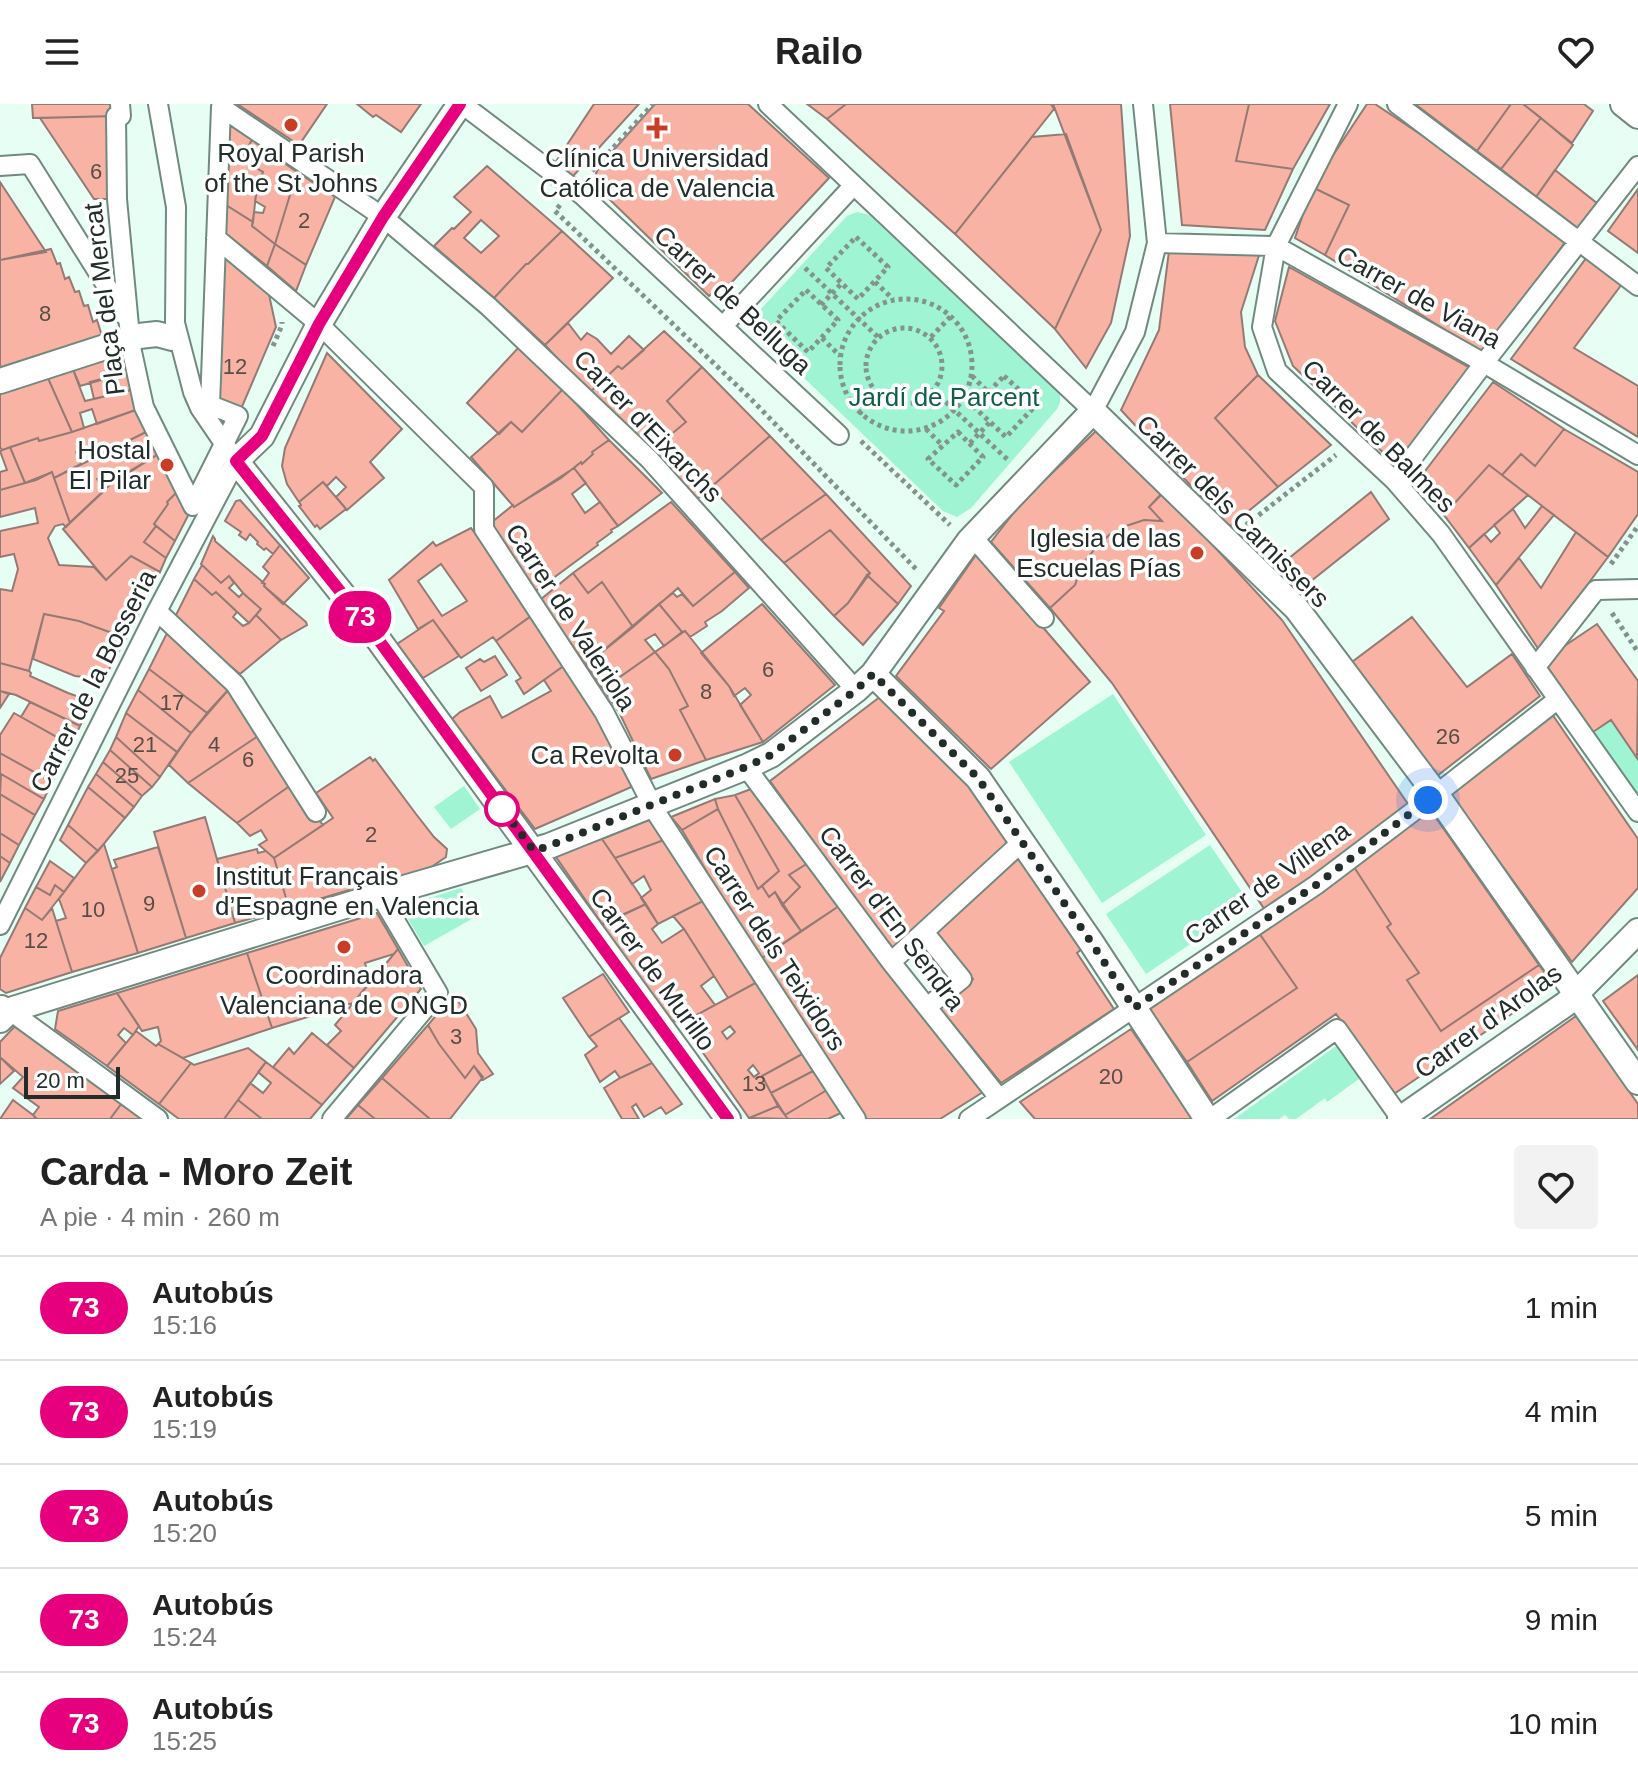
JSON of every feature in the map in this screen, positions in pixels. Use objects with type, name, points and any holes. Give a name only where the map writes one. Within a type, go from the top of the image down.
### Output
[{"type":"street","name":"Plaça del Mercat","points":[[120,104],[121,116],[116,116],[117,199],[144,407],[193,506],[230,452],[238,416],[210,405],[222,106]]},
{"type":"street","points":[[158,104],[176,207],[175,323],[178,344],[200,408],[230,452],[262,436],[319,324],[383,217],[461,104]]},
{"type":"street","name":"Carrer de Belluga","points":[[461,104],[575,189],[848,436]]},
{"type":"street","points":[[768,104],[1093,411]]},
{"type":"street","points":[[3,1011],[534,851],[771,755],[864,682],[969,541],[1093,411],[1135,332],[1157,243],[1143,104]]},
{"type":"street","name":"Carrer de Balmes","points":[[1348,104],[1276,246],[1262,327],[1277,371],[1395,481],[1441,534],[1638,812]]},
{"type":"street","points":[[1397,104],[1638,286]]},
{"type":"street","points":[[1623,104],[1638,116]]},
{"type":"street","name":"Carrer d'Eixarchs","points":[[222,106],[383,217],[488,306],[649,459],[864,682]]},
{"type":"street","points":[[0,166],[30,164],[132,332]]},
{"type":"street","points":[[1395,481],[1638,166]]},
{"type":"street","points":[[723,326],[853,186]]},
{"type":"street","name":"Carrer de Valeriola","points":[[216,238],[319,324],[484,487],[484,529],[604,712],[652,805]]},
{"type":"street","name":"Carrer de Viana","points":[[1157,243],[1276,246],[1484,363],[1638,455]]},
{"type":"street","points":[[0,381],[108,347],[132,332],[157,334],[178,344]]},
{"type":"street","name":"Carrer dels Carnissers","points":[[1093,411],[1297,609],[1436,794],[1638,1082]]},
{"type":"street","name":"Carrer de la Bosseria","points":[[0,925],[157,611],[230,452]]},
{"type":"street","name":"Carrer de Murillo","points":[[230,452],[375,635],[728,1119]]},
{"type":"street","points":[[969,541],[977,542],[1044,618]]},
{"type":"street","points":[[1535,668],[1596,590],[1638,589]]},
{"type":"street","points":[[157,611],[235,684],[316,812]]},
{"type":"street","points":[[864,682],[978,778],[1209,1119],[1337,1029],[1400,1119]]},
{"type":"street","name":"Carrer de Villena","points":[[969,1119],[1316,885],[1557,700]]},
{"type":"street","name":"Carrer d'En Sendra","points":[[746,767],[891,962],[999,1098]]},
{"type":"street","name":"Carrer dels Teixidors","points":[[652,805],[856,1119]]},
{"type":"street","points":[[891,962],[1022,842]]},
{"type":"street","points":[[332,1119],[438,993],[380,895]]},
{"type":"street","name":"Carrer d'Arolas","points":[[1400,1119],[1576,995],[1638,931]]},
{"type":"street","points":[[924,932],[962,979],[927,1007]]},
{"type":"street","points":[[3,1011],[158,1119]]},
{"type":"path","points":[[653,104],[555,211],[761,409],[918,572]]},
{"type":"path","points":[[856,237],[888,267],[875,282],[858,299],[826,268],[856,237]]},
{"type":"path","points":[[799,262],[878,337]]},
{"type":"path","points":[[875,282],[893,299]]},
{"type":"path","points":[[821,305],[842,283]]},
{"type":"path","points":[[806,290],[821,305],[838,320],[808,352],[776,321],[806,290]]},
{"type":"path","points":[[893,299],[917,299],[936,305],[951,316],[963,331],[972,354],[972,376],[966,394],[955,410],[936,424],[915,431],[894,430],[860,412],[848,395],[841,377],[840,356],[845,338],[858,318],[874,306],[893,299]]},
{"type":"path","points":[[931,337],[960,306]]},
{"type":"path","points":[[893,328],[913,328],[931,337],[942,355],[942,375],[934,391],[918,403],[896,404],[877,394],[867,378],[867,356],[878,337],[893,328]]},
{"type":"path","points":[[822,338],[840,356]]},
{"type":"path","points":[[972,376],[988,392]]},
{"type":"path","points":[[1004,376],[1036,405],[1006,437],[990,422],[974,407],[1004,376]]},
{"type":"path","points":[[934,391],[1017,469]]},
{"type":"path","points":[[970,443],[990,422]]},
{"type":"path","points":[[926,429],[942,445]]},
{"type":"path","points":[[958,432],[970,443],[983,457],[956,485],[928,459],[958,432]]},
{"type":"path","points":[[848,436],[969,541]]},
{"type":"path","points":[[1237,532],[1352,443]]},
{"type":"path","points":[[1609,567],[1638,526]]},
{"type":"green space","name":"Jardí de Parcent","points":[[857,212],[869,215],[1060,392],[1057,409],[971,508],[957,517],[943,511],[759,335],[752,323],[758,312],[847,216]]},
{"type":"green space","points":[[1113,694],[1206,835],[1102,903],[1009,762]]},
{"type":"green space","points":[[1611,720],[1638,757],[1638,798],[1593,732]]},
{"type":"green space","points":[[464,786],[480,809],[451,829],[434,807]]},
{"type":"green space","points":[[1210,845],[1250,904],[1146,974],[1106,914]]},
{"type":"green space","points":[[461,888],[477,916],[424,946],[401,907]]},
{"type":"green space","points":[[1339,1044],[1363,1076],[1327,1102],[1325,1098],[1296,1119],[1285,1115],[1279,1119],[1234,1119]]},
{"type":"building","points":[[32,104],[120,104],[116,116],[33,118]]},
{"type":"building","name":"Royal Parish of the St Johns","points":[[237,104],[327,104],[299,145]]},
{"type":"building","name":"Royal Parish of the St Johns","points":[[357,104],[421,104],[401,132]]},
{"type":"building","points":[[594,104],[639,104],[565,185],[549,172]]},
{"type":"building","points":[[655,104],[748,104],[829,178],[717,298],[712,293],[709,296],[605,195],[607,193],[598,184],[596,173],[601,164]]},
{"type":"building","points":[[807,104],[846,104],[827,119]]},
{"type":"building","points":[[846,104],[1051,104],[1054,109],[955,234],[827,119]]},
{"type":"building","points":[[1053,104],[1121,104],[1130,236],[1111,323],[1086,368],[1055,329],[1101,230]]},
{"type":"building","points":[[1170,104],[1249,104],[1236,161],[1293,169],[1265,230],[1182,225]]},
{"type":"building","points":[[1249,104],[1330,104],[1293,169],[1236,161]]},
{"type":"building","points":[[1367,104],[1375,104],[1426,138],[1566,241],[1484,354],[1325,255],[1349,205],[1312,187]]},
{"type":"building","points":[[1415,104],[1511,104],[1477,151]]},
{"type":"building","points":[[1511,104],[1523,104],[1541,118],[1501,169],[1477,151]]},
{"type":"building","points":[[1523,104],[1584,104],[1593,111],[1572,143]]},
{"type":"building","points":[[116,116],[117,199],[94,199],[40,118]]},
{"type":"building","points":[[1541,118],[1573,145],[1536,197],[1501,169]]},
{"type":"building","points":[[220,119],[252,140],[241,159],[219,146]]},
{"type":"building","points":[[1066,134],[1101,230],[1055,329],[955,234],[1032,137]]},
{"type":"building","points":[[252,140],[297,172],[275,244],[252,226],[254,212],[263,213],[265,207],[255,201],[263,172],[241,159]]},
{"type":"building","points":[[219,146],[263,172],[256,194],[219,172]]},
{"type":"building","points":[[487,166],[562,231],[494,298],[434,246],[471,212],[454,197]],"holes":[[[481,220],[499,236],[481,253],[464,238]]]},
{"type":"building","points":[[1555,170],[1598,204],[1579,228],[1536,197]]},
{"type":"building","points":[[219,172],[256,194],[253,222],[218,200]]},
{"type":"building","points":[[297,172],[335,197],[306,265],[275,244]]},
{"type":"building","points":[[0,182],[46,252],[0,260]]},
{"type":"building","points":[[1312,187],[1349,205],[1325,255],[1295,238]]},
{"type":"building","points":[[1638,189],[1638,253],[1608,231]]},
{"type":"building","points":[[218,200],[253,222],[252,226],[275,244],[267,266],[216,226]]},
{"type":"building","points":[[562,231],[613,278],[545,345],[494,298]]},
{"type":"building","points":[[1170,243],[1262,246],[1241,312],[1245,347],[1258,375],[1215,418],[1278,487],[1229,527],[1121,410],[1159,330]]},
{"type":"building","points":[[275,244],[306,265],[296,291],[267,266]]},
{"type":"building","points":[[215,248],[268,290],[276,327],[238,416],[210,405]]},
{"type":"building","points":[[51,249],[65,279],[69,277],[75,292],[79,291],[84,306],[88,305],[93,322],[97,320],[102,336],[0,371],[0,260]]},
{"type":"building","points":[[1587,257],[1622,284],[1574,348],[1638,386],[1638,437],[1511,359]]},
{"type":"building","points":[[1289,267],[1470,368],[1396,465],[1293,366],[1275,321]]},
{"type":"building","points":[[568,323],[581,340],[587,333],[611,354],[629,336],[644,350],[622,369],[618,366],[589,393],[545,345]]},
{"type":"building","points":[[664,331],[702,367],[667,401],[686,422],[650,452],[589,393],[618,366],[622,369]]},
{"type":"building","points":[[520,346],[563,389],[522,432],[511,422],[499,434],[467,403]]},
{"type":"building","points":[[131,347],[136,370],[80,386],[72,367]]},
{"type":"building","points":[[327,353],[402,429],[370,462],[384,478],[347,510],[336,497],[346,487],[336,477],[327,486],[323,482],[299,502],[287,484],[282,466],[285,448]]},
{"type":"building","points":[[72,367],[85,401],[140,388],[144,407],[97,424],[92,409],[80,413],[84,428],[72,432],[47,376]]},
{"type":"building","points":[[702,367],[770,436],[696,500],[650,452],[686,422],[667,401]]},
{"type":"building","points":[[136,370],[140,388],[94,399],[90,382]]},
{"type":"building","points":[[1258,375],[1331,445],[1278,487],[1215,418]]},
{"type":"building","points":[[47,376],[72,432],[39,441],[38,438],[2,450],[0,392]]},
{"type":"building","points":[[1493,382],[1564,429],[1535,466],[1521,454],[1502,475],[1489,465],[1444,515],[1416,483]]},
{"type":"building","points":[[563,389],[609,440],[582,464],[514,507],[471,457],[511,422],[522,432]]},
{"type":"building","points":[[144,407],[154,428],[98,456],[93,444],[76,452],[81,464],[54,478],[52,472],[25,483],[10,447],[72,432]]},
{"type":"building","points":[[154,428],[165,450],[112,483],[107,474],[97,479],[104,491],[70,523],[54,478]]},
{"type":"building","points":[[1564,429],[1638,472],[1638,514],[1608,557],[1502,475],[1521,454],[1535,466]]},
{"type":"building","points":[[1097,430],[1162,493],[1149,507],[1162,521],[1144,520],[1109,535],[1082,565],[1075,585],[1050,608],[991,542],[1022,502]]},
{"type":"building","points":[[770,436],[826,494],[761,540],[711,487]]},
{"type":"building","points":[[609,440],[662,493],[618,526],[574,468]]},
{"type":"building","points":[[10,447],[25,483],[0,490],[0,472],[7,470],[0,451]]},
{"type":"building","points":[[165,450],[183,486],[167,502],[154,524],[156,526],[144,542],[166,558],[160,572],[131,556],[106,580],[63,529],[115,480]]},
{"type":"building","points":[[1489,465],[1528,495],[1469,548],[1444,515]]},
{"type":"building","points":[[574,468],[586,483],[572,494],[585,513],[600,502],[618,526],[598,545],[533,593],[486,527],[513,505]]},
{"type":"building","points":[[52,472],[70,523],[66,527],[63,524],[55,526],[48,538],[59,565],[94,567],[106,580],[131,556],[160,572],[126,638],[79,621],[44,614],[29,671],[0,663],[0,589],[12,591],[18,569],[14,554],[0,557],[0,531],[38,523],[35,508],[0,517],[0,490]]},
{"type":"building","points":[[323,482],[346,509],[320,529],[317,525],[315,527],[299,502]]},
{"type":"building","points":[[183,486],[193,506],[175,541],[154,524],[167,502]]},
{"type":"building","points":[[1164,492],[1282,620],[1408,804],[1308,882],[1265,910],[1112,683],[1050,608],[1075,585],[1082,565],[1109,535],[1144,520],[1162,521],[1149,507]]},
{"type":"building","points":[[1371,492],[1389,519],[1301,589],[1283,563]]},
{"type":"building","points":[[826,494],[911,586],[898,604],[867,575],[870,573],[830,530],[784,563],[761,540]]},
{"type":"building","points":[[240,500],[280,545],[273,554],[257,544],[250,534],[246,540],[239,535],[241,532],[225,521],[236,501]]},
{"type":"building","points":[[671,502],[735,572],[693,606],[678,588],[633,627],[602,582],[588,593],[573,573]]},
{"type":"building","points":[[1542,506],[1554,515],[1496,585],[1469,548],[1484,534],[1491,542],[1500,533],[1494,525],[1513,509],[1525,528]]},
{"type":"building","points":[[156,526],[175,541],[166,558],[144,542]]},
{"type":"building","points":[[471,528],[534,614],[496,641],[493,637],[461,658],[433,620],[418,629],[389,580],[433,542],[436,546]],"holes":[[[441,564],[467,601],[442,616],[418,581]]]},
{"type":"building","points":[[830,530],[870,573],[834,616],[784,563]]},
{"type":"building","points":[[1576,532],[1608,557],[1539,650],[1496,585],[1519,558],[1541,588]]},
{"type":"building","points":[[213,536],[307,625],[281,640],[256,615],[261,609],[229,576],[221,583],[201,564]]},
{"type":"building","points":[[280,545],[309,578],[283,604],[262,583],[269,573],[263,567]]},
{"type":"building","points":[[978,552],[1090,682],[991,769],[896,676],[944,611],[939,608]]},
{"type":"building","points":[[202,565],[221,583],[229,576],[234,583],[229,588],[239,597],[243,593],[261,609],[249,623],[216,592],[212,595],[194,579]]},
{"type":"building","points":[[735,572],[749,588],[690,637],[685,631],[682,632],[659,604],[673,593],[677,597],[682,594],[693,606]]},
{"type":"building","points":[[573,573],[588,593],[602,582],[633,627],[586,665],[540,600]]},
{"type":"building","points":[[867,575],[898,604],[863,645],[834,616],[848,603]]},
{"type":"building","points":[[194,579],[212,595],[216,592],[237,612],[233,617],[243,626],[256,615],[281,640],[240,674],[174,619]]},
{"type":"building","points":[[659,604],[682,632],[664,646],[655,634],[645,640],[655,652],[603,689],[586,665]]},
{"type":"building","points":[[762,604],[835,685],[763,742],[740,705],[751,695],[745,688],[734,696],[701,653]]},
{"type":"building","points":[[44,614],[79,621],[126,638],[104,679],[75,676],[33,659]]},
{"type":"building","points":[[531,616],[565,665],[524,694],[516,681],[521,678],[496,641]]},
{"type":"building","points":[[1412,617],[1467,687],[1512,654],[1540,696],[1437,776],[1352,662]]},
{"type":"building","points":[[433,620],[459,656],[423,678],[397,644]]},
{"type":"building","points":[[1597,624],[1638,681],[1637,758],[1611,720],[1593,732],[1548,668],[1560,649]]},
{"type":"building","points":[[685,631],[729,686],[763,742],[706,760],[680,710],[688,706],[669,669],[655,652]]},
{"type":"building","points":[[167,633],[229,689],[207,713],[149,669]]},
{"type":"building","points":[[655,652],[669,669],[688,706],[680,710],[706,760],[651,779],[620,714],[603,689]]},
{"type":"building","points":[[495,656],[507,675],[481,691],[466,668],[480,659],[484,662]]},
{"type":"building","points":[[0,663],[29,671],[30,676],[93,702],[80,726],[16,695],[0,691]]},
{"type":"building","points":[[565,665],[604,720],[636,785],[535,829],[452,719],[490,696],[502,718],[551,691],[544,680]]},
{"type":"building","points":[[149,669],[207,713],[191,733],[138,690]]},
{"type":"building","points":[[229,689],[258,736],[188,783],[169,765],[191,733]]},
{"type":"building","points":[[138,690],[191,733],[177,752],[126,713]]},
{"type":"building","points":[[0,691],[9,694],[0,708]]},
{"type":"building","points":[[881,696],[965,779],[1010,843],[893,953],[770,781]]},
{"type":"building","points":[[30,702],[80,726],[71,745],[21,717]]},
{"type":"building","points":[[14,713],[71,745],[52,782],[0,753],[0,735]]},
{"type":"building","points":[[126,713],[177,752],[160,777],[116,737]]},
{"type":"building","points":[[1552,714],[1638,839],[1638,888],[1572,962],[1448,791]]},
{"type":"building","points":[[258,736],[291,785],[237,823],[188,783]]},
{"type":"building","points":[[116,737],[160,777],[152,787],[110,750]]},
{"type":"building","points":[[110,750],[152,787],[142,796],[103,762]]},
{"type":"building","points":[[0,753],[52,782],[44,799],[0,775]]},
{"type":"building","points":[[370,757],[373,761],[375,759],[434,837],[447,849],[446,857],[424,872],[289,908],[274,858],[333,818],[316,793]]},
{"type":"building","points":[[103,762],[142,796],[134,807],[96,774]]},
{"type":"building","points":[[1,774],[44,799],[35,815],[0,794]]},
{"type":"building","points":[[96,774],[134,807],[125,818],[88,787]]},
{"type":"building","points":[[291,785],[323,825],[274,858],[259,845],[267,840],[261,830],[250,836],[237,823]]},
{"type":"building","points":[[88,787],[125,818],[98,851],[68,825]]},
{"type":"building","points":[[751,789],[808,863],[789,875],[800,887],[782,905],[775,892],[769,897],[762,886],[779,871],[735,795]]},
{"type":"building","points":[[0,794],[35,815],[19,845],[0,833]]},
{"type":"building","points":[[735,795],[779,871],[758,889],[715,799]]},
{"type":"building","points":[[715,799],[718,809],[682,830],[671,817]]},
{"type":"building","points":[[1429,808],[1539,965],[1441,1031],[1407,980],[1419,973],[1387,927],[1391,924],[1354,867]]},
{"type":"building","points":[[718,809],[758,889],[762,886],[769,897],[775,892],[801,931],[759,960],[682,830]]},
{"type":"building","name":"Institut Français d’Espagne en Valencia","points":[[205,817],[235,923],[186,938],[154,832]]},
{"type":"building","points":[[649,820],[664,840],[615,858],[602,839]]},
{"type":"building","points":[[68,825],[98,851],[86,863],[60,840]]},
{"type":"building","points":[[0,833],[19,845],[10,863],[0,856]]},
{"type":"building","points":[[602,839],[646,904],[602,924],[554,854]]},
{"type":"building","points":[[664,840],[703,901],[658,924],[641,898],[651,890],[644,876],[632,884],[615,858]]},
{"type":"building","points":[[104,844],[138,953],[72,972],[56,921],[66,918],[59,899]]},
{"type":"building","points":[[158,847],[186,938],[138,953],[112,869],[117,867],[114,860]]},
{"type":"building","points":[[257,849],[258,853],[266,851],[274,858],[289,908],[235,923],[217,859]]},
{"type":"building","points":[[1017,853],[1083,948],[1077,953],[1114,1009],[1001,1083],[938,1006],[973,979],[932,929]]},
{"type":"building","points":[[0,856],[10,863],[0,882]]},
{"type":"building","points":[[50,861],[74,878],[64,892],[55,885],[50,895],[36,887]]},
{"type":"building","points":[[808,863],[839,906],[801,931],[782,905],[800,887],[789,875]]},
{"type":"building","points":[[1354,867],[1391,924],[1387,927],[1419,973],[1407,980],[1441,1031],[1539,965],[1554,985],[1394,1094],[1336,1014],[1212,1101],[1187,1062],[1297,988],[1259,933]]},
{"type":"building","points":[[55,885],[64,892],[42,920],[25,908],[36,887],[50,895]]},
{"type":"building","points":[[703,901],[759,981],[728,998],[673,916]]},
{"type":"building","points":[[646,904],[658,924],[652,929],[662,943],[684,929],[714,976],[701,986],[715,1005],[682,1023],[671,1020],[600,926]]},
{"type":"building","points":[[839,906],[983,1092],[940,1119],[866,1119],[759,960]]},
{"type":"building","points":[[25,908],[42,920],[52,908],[72,972],[6,993],[0,989],[0,958]]},
{"type":"building","points":[[377,913],[398,949],[394,954],[365,963],[370,982],[353,1003],[272,1028],[247,953]]},
{"type":"building","points":[[1259,933],[1297,988],[1187,1062],[1147,1006]]},
{"type":"building","points":[[398,949],[421,989],[354,1068],[327,1045],[341,1031],[335,1025]]},
{"type":"building","points":[[247,953],[272,1028],[183,1058],[158,1044],[161,1041],[158,1027],[142,1031],[117,993]]},
{"type":"building","points":[[603,974],[629,1012],[589,1037],[563,998]]},
{"type":"building","points":[[1638,975],[1638,1050],[1603,1001]]},
{"type":"building","points":[[759,981],[804,1053],[762,1076],[778,1106],[749,1118],[682,1023]],"holes":[[[730,1026],[735,1032],[727,1039],[722,1032]],[[753,1065],[759,1073],[754,1077],[748,1070]]]},
{"type":"building","points":[[117,993],[139,1026],[133,1035],[124,1028],[118,1035],[126,1043],[107,1066],[55,1029],[58,1011]]},
{"type":"building","points":[[454,994],[476,1029],[478,1053],[493,1074],[483,1080],[474,1066],[465,1078],[428,1025]]},
{"type":"building","points":[[1576,1016],[1638,1104],[1638,1119],[1430,1119]]},
{"type":"building","points":[[619,1018],[652,1063],[620,1078],[615,1071],[600,1082],[585,1055],[597,1046],[589,1037]]},
{"type":"building","points":[[16,1025],[122,1103],[110,1119],[37,1119],[33,1115],[39,1107],[13,1088],[23,1077],[0,1057],[0,1042]]},
{"type":"building","points":[[428,1025],[465,1078],[474,1066],[483,1077],[450,1119],[430,1119],[382,1078]]},
{"type":"building","points":[[1131,1029],[1193,1119],[1035,1119],[1020,1102]]},
{"type":"building","points":[[136,1031],[156,1046],[158,1044],[191,1063],[159,1104],[107,1066]]},
{"type":"building","points":[[312,1033],[354,1068],[322,1105],[273,1067],[289,1048],[294,1054]]},
{"type":"building","points":[[248,1048],[266,1062],[224,1119],[179,1119],[159,1104],[191,1063],[194,1065]]},
{"type":"building","points":[[804,1053],[813,1071],[771,1093],[762,1076]]},
{"type":"building","points":[[0,1057],[14,1071],[0,1084]]},
{"type":"building","points":[[266,1062],[322,1105],[310,1119],[262,1119],[238,1100],[250,1083],[263,1093],[271,1083],[258,1072]]},
{"type":"building","points":[[652,1063],[682,1104],[666,1114],[661,1107],[644,1117],[636,1104],[632,1107],[639,1119],[622,1119],[604,1088]]},
{"type":"building","points":[[813,1071],[827,1090],[785,1115],[771,1093]]},
{"type":"building","points":[[382,1078],[430,1119],[375,1119],[358,1105]]},
{"type":"building","points":[[827,1090],[843,1112],[828,1119],[788,1119],[785,1115]]},
{"type":"building","points":[[13,1100],[33,1115],[34,1119],[0,1119]]},
{"type":"building","points":[[238,1100],[262,1119],[224,1119]]},
{"type":"building","points":[[122,1103],[144,1119],[110,1119]]},
{"type":"building","points":[[358,1105],[375,1119],[346,1119]]},
{"type":"building","points":[[778,1106],[788,1119],[749,1118]]},
{"type":"bus line","name":"73","points":[[460,104],[383,217],[319,324],[262,436],[236,461],[375,635],[728,1119]]},
{"type":"place","name":"Royal Parish of the St Johns","points":[[291,125]]},
{"type":"place","name":"Clínica Universidad Católica de Valencia","points":[[657,128]]},
{"type":"place","name":"Hostal El Pilar","points":[[167,465]]},
{"type":"place","name":"Iglesia de las Escuelas Pías","points":[[1197,553]]},
{"type":"place","name":"Ca Revolta","points":[[675,755]]},
{"type":"place","name":"Institut Français d’Espagne en Valencia","points":[[199,891]]},
{"type":"place","name":"Coordinadora Valenciana de ONGD","points":[[344,947]]},
{"type":"route","points":[[502,809],[495,799],[534,851],[549,846],[771,755],[873,674],[978,778],[1134,1008],[1316,885],[1428,800]]}]
